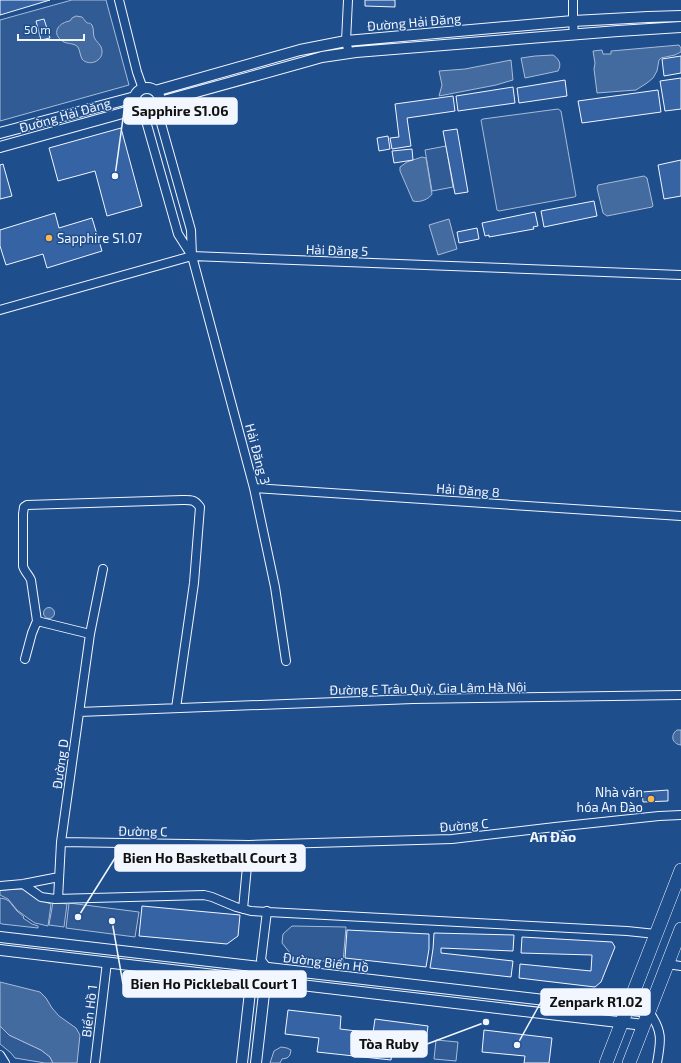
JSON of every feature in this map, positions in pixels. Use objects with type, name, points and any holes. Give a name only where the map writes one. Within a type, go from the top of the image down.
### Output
[{"type":"main road","points":[[606,1063],[681,870]]},
{"type":"main road","points":[[629,1063],[650,1020],[667,964],[681,929]]},
{"type":"street","points":[[119,0],[137,72],[143,89]]},
{"type":"street","points":[[348,0],[346,40],[349,53]]},
{"type":"street","points":[[573,0],[572,21],[574,34]]},
{"type":"street","name":"Đường Hải Đăng","points":[[155,91],[300,50],[346,40],[572,21],[681,16]]},
{"type":"street","name":"Đường Hải Đăng","points":[[159,106],[308,61],[349,53],[394,48],[681,27]]},
{"type":"street","points":[[149,88],[155,91],[159,95],[159,106],[152,113],[140,112],[134,105],[137,93],[143,89],[149,88]]},
{"type":"street","name":"Đường Hải Đăng","points":[[0,133],[135,97]]},
{"type":"street","name":"Hải Đăng 3","points":[[159,106],[191,230],[192,256],[254,488],[275,587],[286,661]]},
{"type":"street","name":"Đường Hải Đăng","points":[[0,147],[140,112]]},
{"type":"street","name":"Hải Đăng 3","points":[[140,112],[178,234],[192,256]]},
{"type":"street","name":"Hải Đăng 5","points":[[0,310],[192,256],[681,275]]},
{"type":"street","name":"Hải Đăng 8","points":[[254,488],[681,516]]},
{"type":"street","points":[[25,659],[32,633],[37,622],[31,580],[23,566],[23,511],[27,505],[195,501],[200,506],[194,583],[176,708]]},
{"type":"street","name":"Đường D","points":[[58,899],[61,842],[90,634],[103,568]]},
{"type":"street","points":[[37,622],[90,634]]},
{"type":"street","name":"Đường E Trâu Quỳ, Gia Lâm Hà Nội","points":[[79,712],[413,699],[681,695]]},
{"type":"street","name":"Đường C","points":[[61,842],[249,845],[452,839],[555,826],[681,815]]},
{"type":"street","points":[[243,909],[249,845]]},
{"type":"street","points":[[0,886],[23,884],[59,877]]},
{"type":"street","points":[[23,884],[41,897],[58,899],[204,895],[251,911],[633,931],[656,934]]},
{"type":"street","points":[[242,1063],[252,979],[260,964],[266,911]]},
{"type":"street","name":"Đường Biển Hồ","points":[[0,937],[260,964],[627,1010],[650,1020]]},
{"type":"street","name":"Đường Biển Hồ","points":[[0,950],[622,1022],[650,1020]]},
{"type":"street","name":"Biển Hồ 1","points":[[96,1063],[107,962]]},
{"type":"street","points":[[256,1063],[265,981],[260,964]]},
{"type":"street","points":[[667,964],[681,966]]},
{"type":"street","points":[[650,1020],[659,1032],[660,1040],[657,1063]]},
{"type":"street","points":[[0,1055],[5,1063]]},
{"type":"shaded area","points":[[72,0],[106,0],[129,85],[0,121],[0,20]]},
{"type":"shaded area","points":[[76,16],[82,17],[86,22],[92,25],[94,37],[102,51],[102,55],[95,62],[88,63],[82,59],[78,47],[74,44],[63,42],[58,37],[57,31],[60,25],[70,21]]},
{"type":"shaded area","points":[[679,45],[681,52],[661,58],[653,78],[636,90],[597,93],[593,51],[602,50],[603,54],[611,54],[611,51]]},
{"type":"shaded area","points":[[553,55],[559,62],[560,66],[558,71],[525,78],[521,58]]},
{"type":"shaded area","points":[[511,60],[513,80],[496,85],[439,96],[442,85],[439,71],[465,69]]},
{"type":"shaded area","points":[[558,109],[561,111],[576,196],[499,211],[497,210],[481,120]]},
{"type":"shaded area","points":[[446,146],[453,187],[432,191],[425,150]]},
{"type":"shaded area","points":[[422,157],[426,158],[432,194],[424,200],[413,201],[400,171],[400,167],[407,162]]},
{"type":"shaded area","points":[[644,176],[647,178],[652,207],[607,216],[603,213],[597,188],[598,185]]},
{"type":"shaded area","points":[[449,219],[457,249],[438,255],[429,225]]},
{"type":"shaded area","points":[[47,608],[51,608],[53,609],[53,617],[47,618],[44,615],[44,611]]},
{"type":"shaded area","points":[[677,730],[681,730],[681,745],[676,743],[673,739],[673,734]]},
{"type":"shaded area","points":[[25,889],[38,899],[51,904],[48,926],[35,923],[17,910],[8,899],[0,895],[0,890]]},
{"type":"shaded area","points":[[0,898],[9,901],[24,917],[23,918],[38,926],[38,928],[0,923]]},
{"type":"shaded area","points":[[53,902],[67,904],[64,927],[49,925]]},
{"type":"shaded area","points":[[69,903],[139,912],[135,937],[66,928]]},
{"type":"shaded area","points":[[292,926],[346,927],[343,963],[294,958],[282,943],[283,934]]},
{"type":"shaded area","points":[[0,982],[40,992],[59,1016],[76,1028],[80,1035],[77,1063],[53,1063],[50,1057],[41,1050],[9,1035],[0,1026]]},
{"type":"shaded area","points":[[0,1026],[9,1035],[41,1050],[50,1057],[53,1063],[15,1058],[0,1044]]},
{"type":"shaded area","points":[[436,1040],[458,1042],[456,1061],[434,1059]]},
{"type":"shaded area","points":[[281,1047],[291,1050],[290,1055],[287,1058],[282,1059],[280,1063],[270,1063],[274,1051]]},
{"type":"building","points":[[0,0],[50,0],[0,15]]},
{"type":"building","points":[[365,0],[395,0],[395,7],[365,6]]},
{"type":"building","points":[[44,19],[50,38],[41,40],[36,21]]},
{"type":"building","points":[[681,56],[681,73],[664,76],[662,59]]},
{"type":"building","points":[[681,78],[681,109],[665,111],[660,81]]},
{"type":"building","points":[[565,80],[567,96],[519,103],[517,88]]},
{"type":"building","points":[[513,87],[515,103],[458,111],[456,96]]},
{"type":"building","points":[[658,90],[661,112],[582,123],[578,101]]},
{"type":"building","points":[[453,96],[455,111],[407,118],[411,146],[392,149],[390,138],[399,137],[395,104]]},
{"type":"building","points":[[121,128],[142,206],[107,216],[95,171],[58,181],[49,148]]},
{"type":"building","points":[[457,129],[468,192],[455,194],[443,131]]},
{"type":"building","points":[[388,136],[390,149],[379,151],[377,138]]},
{"type":"building","points":[[412,149],[413,160],[394,163],[392,151]]},
{"type":"building","points":[[681,160],[681,196],[664,199],[658,165]]},
{"type":"building","points":[[3,164],[12,196],[0,199],[0,165]]},
{"type":"building","points":[[594,201],[597,216],[544,227],[541,211]]},
{"type":"building","points":[[535,212],[538,226],[533,227],[534,229],[489,237],[489,235],[485,236],[482,223]]},
{"type":"building","name":"Sapphire S1.07","points":[[55,213],[59,228],[92,218],[102,251],[47,268],[43,254],[6,265],[0,246],[0,230]]},
{"type":"building","points":[[477,228],[479,239],[459,243],[457,232]]},
{"type":"building","points":[[668,790],[668,801],[643,802],[642,792]]},
{"type":"building","points":[[142,906],[240,915],[238,936],[227,944],[139,936]]},
{"type":"building","points":[[347,930],[429,934],[429,949],[426,967],[345,958]]},
{"type":"building","points":[[434,933],[514,935],[513,951],[441,948],[441,953],[513,961],[511,977],[430,968]]},
{"type":"building","points":[[522,937],[612,942],[615,947],[601,982],[595,987],[519,978],[520,964],[591,971],[592,955],[521,953]]},
{"type":"building","points":[[288,1010],[341,1016],[340,1029],[373,1033],[375,1019],[428,1026],[425,1050],[393,1046],[391,1060],[317,1052],[319,1038],[285,1034]]},
{"type":"building","points":[[484,1030],[552,1038],[549,1063],[524,1063],[525,1056],[482,1052]]},
{"type":"place","name":"Sapphire S1.06","points":[[115,176]]},
{"type":"place","name":"Sapphire S1.07","points":[[49,238]]},
{"type":"place","name":"Nhà văn hóa An Đào","points":[[651,799]]},
{"type":"place","name":"Bien Ho Basketball Court 3","points":[[78,917]]},
{"type":"place","name":"Bien Ho Pickleball Court 1","points":[[112,921]]},
{"type":"place","name":"Tòa Ruby","points":[[486,1022]]},
{"type":"place","name":"Zenpark R1.02","points":[[517,1045]]},
{"type":"district","name":"An Đào","points":[[553,836]]}]
